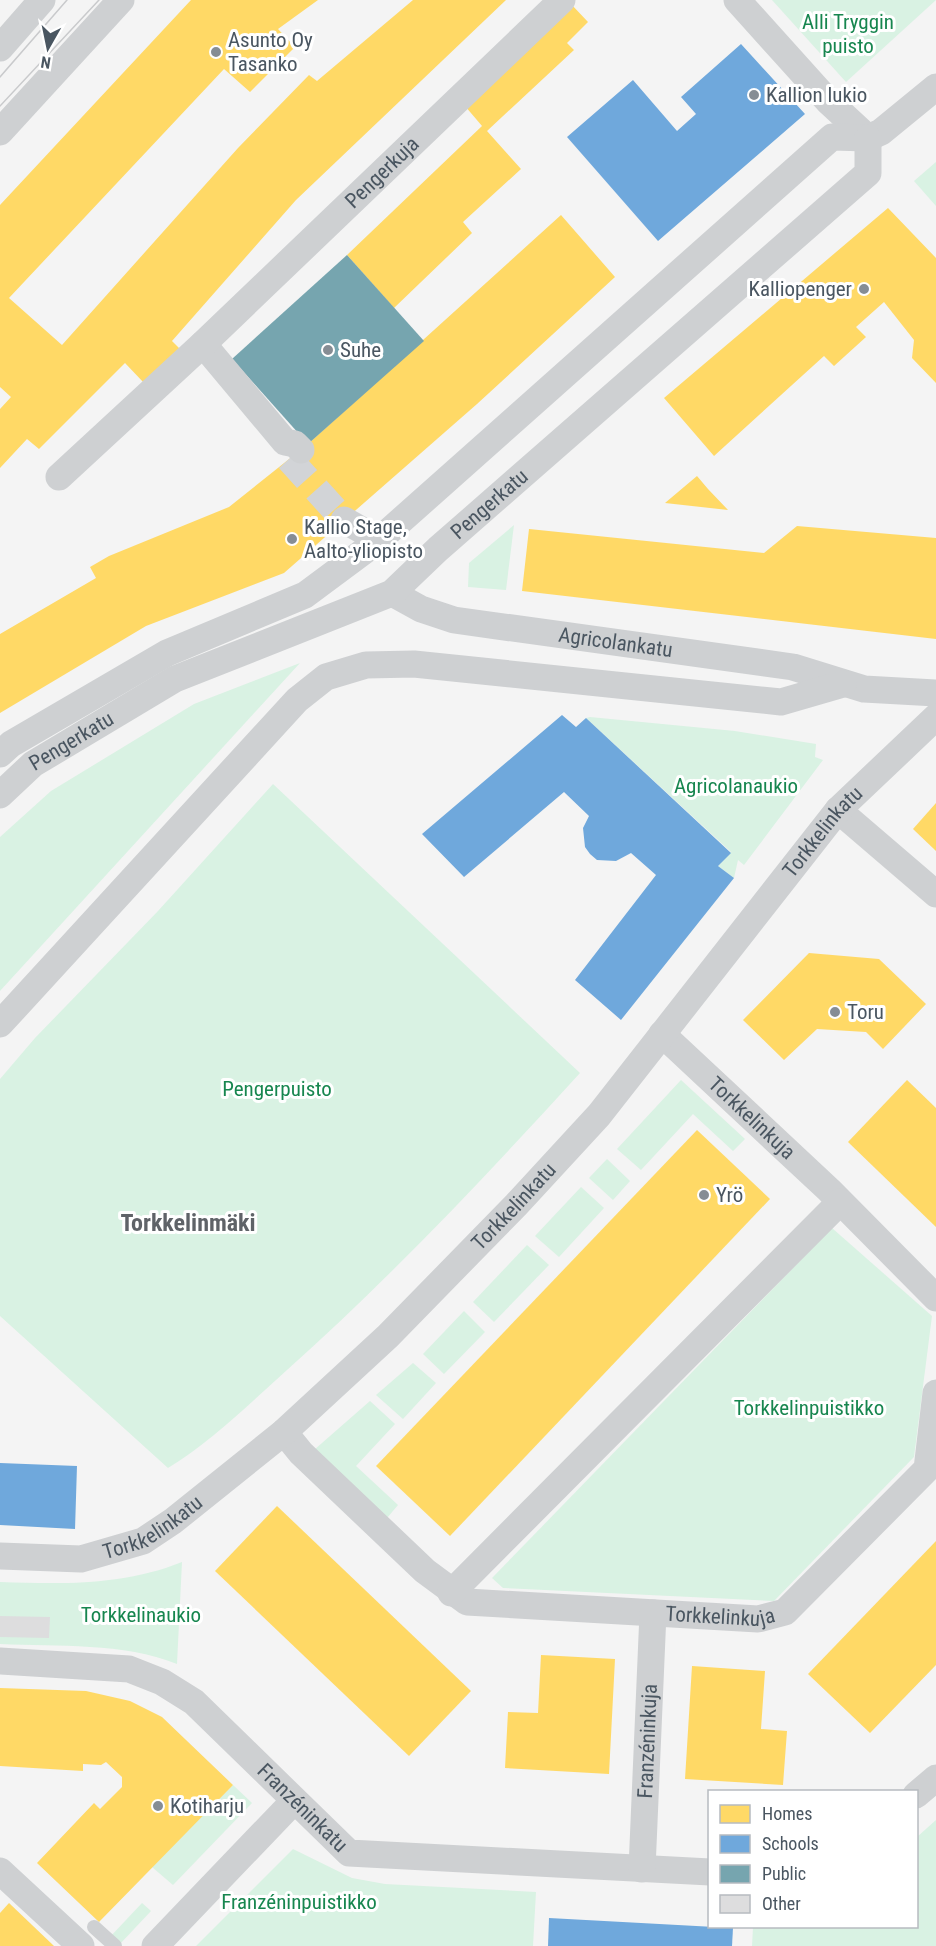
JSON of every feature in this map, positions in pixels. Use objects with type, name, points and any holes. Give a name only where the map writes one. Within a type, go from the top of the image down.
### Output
[{"type":"street","points":[[0,48],[42,0]]},
{"type":"street","points":[[0,132],[121,0]]},
{"type":"street","name":"Pengerkuja","points":[[59,477],[203,344],[562,0]]},
{"type":"street","points":[[738,0],[828,101],[868,138],[881,132],[936,87]]},
{"type":"street","name":"Pengerkatu","points":[[0,754],[11,744],[167,653],[305,595],[379,540],[832,137],[868,138],[868,173],[600,406],[392,593],[175,679],[33,765],[0,795]]},
{"type":"street","points":[[203,344],[292,451]]},
{"type":"street","points":[[350,515],[379,540]]},
{"type":"street","name":"Agricolankatu","points":[[392,593],[421,609],[454,620],[793,667],[864,689],[936,693]]},
{"type":"street","name":"Agricolankatu","points":[[0,1024],[297,700],[326,677],[366,665],[414,664],[781,702],[843,684]]},
{"type":"street","name":"Torkkelinkatu","points":[[0,1556],[81,1559],[143,1541],[173,1521],[284,1432],[388,1336],[516,1205],[599,1115],[838,810],[936,717]]},
{"type":"street","points":[[838,810],[936,894]]},
{"type":"street","name":"Torkkelinkuja","points":[[662,1034],[840,1202],[936,1298]]},
{"type":"street","points":[[284,1432],[301,1453],[459,1598],[840,1202]]},
{"type":"street","name":"Torkkelinkuja","points":[[459,1598],[540,1607],[758,1619],[785,1612],[927,1469],[936,1393]]},
{"type":"street","name":"Franzéninkuja","points":[[642,1869],[653,1613]]},
{"type":"street","name":"Franzéninkatu","points":[[0,1661],[129,1669],[162,1682],[194,1702],[293,1802],[349,1853],[708,1872]]},
{"type":"street","points":[[918,1793],[936,1778]]},
{"type":"street","points":[[155,1946],[293,1802]]},
{"type":"street","points":[[0,1871],[88,1936]]},
{"type":"lane","points":[[88,1936],[115,1946]]},
{"type":"green space","name":"Alli Tryggin puisto","points":[[772,0],[936,0],[846,82]]},
{"type":"green space","points":[[936,162],[936,206],[914,181]]},
{"type":"green space","points":[[514,525],[506,590],[468,587],[469,563]]},
{"type":"green space","points":[[300,663],[0,991],[0,837],[51,791],[194,704]]},
{"type":"green space","name":"Agricolanaukio","points":[[586,718],[735,731],[816,744],[815,757],[823,760],[744,865],[738,860],[734,878],[718,866],[731,852]]},
{"type":"green space","name":"Pengerpuisto","points":[[273,784],[580,1073],[473,1188],[326,1335],[230,1422],[168,1468],[0,1316],[0,1079],[35,1038],[158,911]]},
{"type":"green space","points":[[681,1080],[745,1139],[733,1151],[693,1114],[641,1170],[617,1149]]},
{"type":"green space","points":[[607,1159],[630,1181],[613,1200],[589,1178]]},
{"type":"green space","points":[[581,1187],[604,1208],[559,1257],[535,1236]]},
{"type":"green space","name":"Torkkelinpuistikko","points":[[832,1228],[932,1316],[914,1457],[774,1601],[503,1588],[492,1578]]},
{"type":"green space","points":[[527,1245],[549,1265],[494,1322],[473,1302]]},
{"type":"green space","points":[[464,1311],[485,1332],[444,1374],[423,1354]]},
{"type":"green space","points":[[413,1363],[436,1383],[403,1419],[376,1395]]},
{"type":"green space","points":[[370,1401],[395,1424],[356,1466],[398,1505],[387,1518],[314,1450]]},
{"type":"green space","name":"Torkkelinaukio","points":[[182,1562],[177,1664],[135,1652],[113,1649],[0,1644],[0,1582],[92,1582],[137,1576]]},
{"type":"green space","points":[[233,1785],[252,1803],[173,1885],[152,1867]]},
{"type":"green space","points":[[936,1820],[936,1946],[752,1946],[753,1928],[918,1928],[918,1836]]},
{"type":"green space","name":"Franzéninpuistikko","points":[[293,1849],[352,1878],[385,1884],[536,1892],[533,1946],[196,1946]]},
{"type":"green space","points":[[142,1903],[151,1911],[119,1945],[110,1937]]},
{"type":"building: Homes","points":[[191,0],[318,0],[278,29],[295,47],[250,92],[224,69],[9,298],[62,345],[238,148],[309,75],[317,81],[413,0],[506,0],[296,200],[172,341],[180,349],[144,383],[125,363],[39,449],[27,439],[0,468],[0,409],[11,397],[0,387],[0,205]]},
{"type":"building: Homes","points":[[571,4],[588,22],[567,43],[574,50],[487,131],[521,169],[463,222],[472,233],[394,308],[347,255],[482,126],[465,106]]},
{"type":"building: Homes","points":[[888,208],[936,258],[936,383],[912,358],[914,340],[884,302],[856,327],[866,337],[834,366],[824,356],[714,456],[664,398]]},
{"type":"building: Homes","points":[[561,215],[615,277],[477,404],[284,573],[146,626],[0,713],[0,634],[96,578],[90,567],[109,556],[229,507],[308,444]]},
{"type":"building: Homes","points":[[697,476],[708,489],[728,510],[665,503]]},
{"type":"building: Homes","points":[[797,526],[936,538],[936,639],[522,591],[529,529],[764,553]]},
{"type":"building: Homes","points":[[936,803],[936,851],[913,829]]},
{"type":"building: Homes","name":"Toru","points":[[809,953],[879,959],[926,1004],[883,1049],[866,1032],[817,1029],[784,1060],[743,1020]]},
{"type":"building: Homes","points":[[907,1080],[936,1108],[936,1227],[848,1142]]},
{"type":"building: Homes","points":[[697,1130],[770,1199],[450,1536],[376,1466]]},
{"type":"building: Homes","points":[[277,1506],[471,1691],[409,1756],[215,1571]]},
{"type":"building: Homes","points":[[936,1541],[936,1665],[870,1733],[808,1674]]},
{"type":"building: Homes","points":[[541,1655],[615,1659],[609,1774],[505,1768],[508,1712],[538,1713]]},
{"type":"building: Homes","points":[[692,1666],[765,1671],[761,1729],[787,1731],[783,1785],[685,1779]]},
{"type":"building: Homes","name":"Kotiharju","points":[[0,1688],[86,1691],[130,1701],[162,1717],[233,1785],[99,1922],[37,1863],[94,1803],[100,1809],[122,1787],[122,1777],[106,1762],[101,1765],[83,1764],[83,1771],[0,1766]]},
{"type":"building: Homes","points":[[9,1903],[54,1946],[0,1946],[0,1913]]},
{"type":"building: Schools","points":[[741,44],[805,114],[658,241],[567,137],[633,80],[677,131],[696,114],[681,97]]},
{"type":"building: Schools","points":[[562,715],[576,727],[586,718],[731,853],[718,866],[734,878],[621,1020],[575,980],[656,875],[631,853],[616,861],[597,860],[590,854],[585,847],[583,828],[589,816],[564,792],[464,877],[422,834]]},
{"type":"building: Schools","points":[[0,1463],[77,1466],[75,1529],[0,1525]]},
{"type":"building: Schools","points":[[549,1918],[733,1928],[732,1946],[548,1946]]},
{"type":"building: Public","name":"Suhe","points":[[347,255],[424,341],[308,444],[232,359]]},
{"type":"building: Other","points":[[0,1616],[50,1617],[49,1638],[0,1637]]},
{"type":"tunnel","points":[[289,459],[344,520]]},
{"type":"tram line","points":[[0,77],[67,0]]},
{"type":"tram line","points":[[0,106],[99,0]]},
{"type":"place","name":"Asunto Oy Tasanko","points":[[216,52]]},
{"type":"place","name":"Kallion lukio","points":[[754,95]]},
{"type":"place","name":"Kalliopenger","points":[[864,289]]},
{"type":"place","name":"Suhe","points":[[328,350]]},
{"type":"place","name":"Kallio Stage, Aalto-yliopisto","points":[[292,539]]},
{"type":"place","name":"Toru","points":[[835,1012]]},
{"type":"place","name":"Yrö","points":[[704,1195]]},
{"type":"place","name":"Kotiharju","points":[[158,1806]]},
{"type":"district","name":"Torkkelinmäki","points":[[188,1223]]}]
